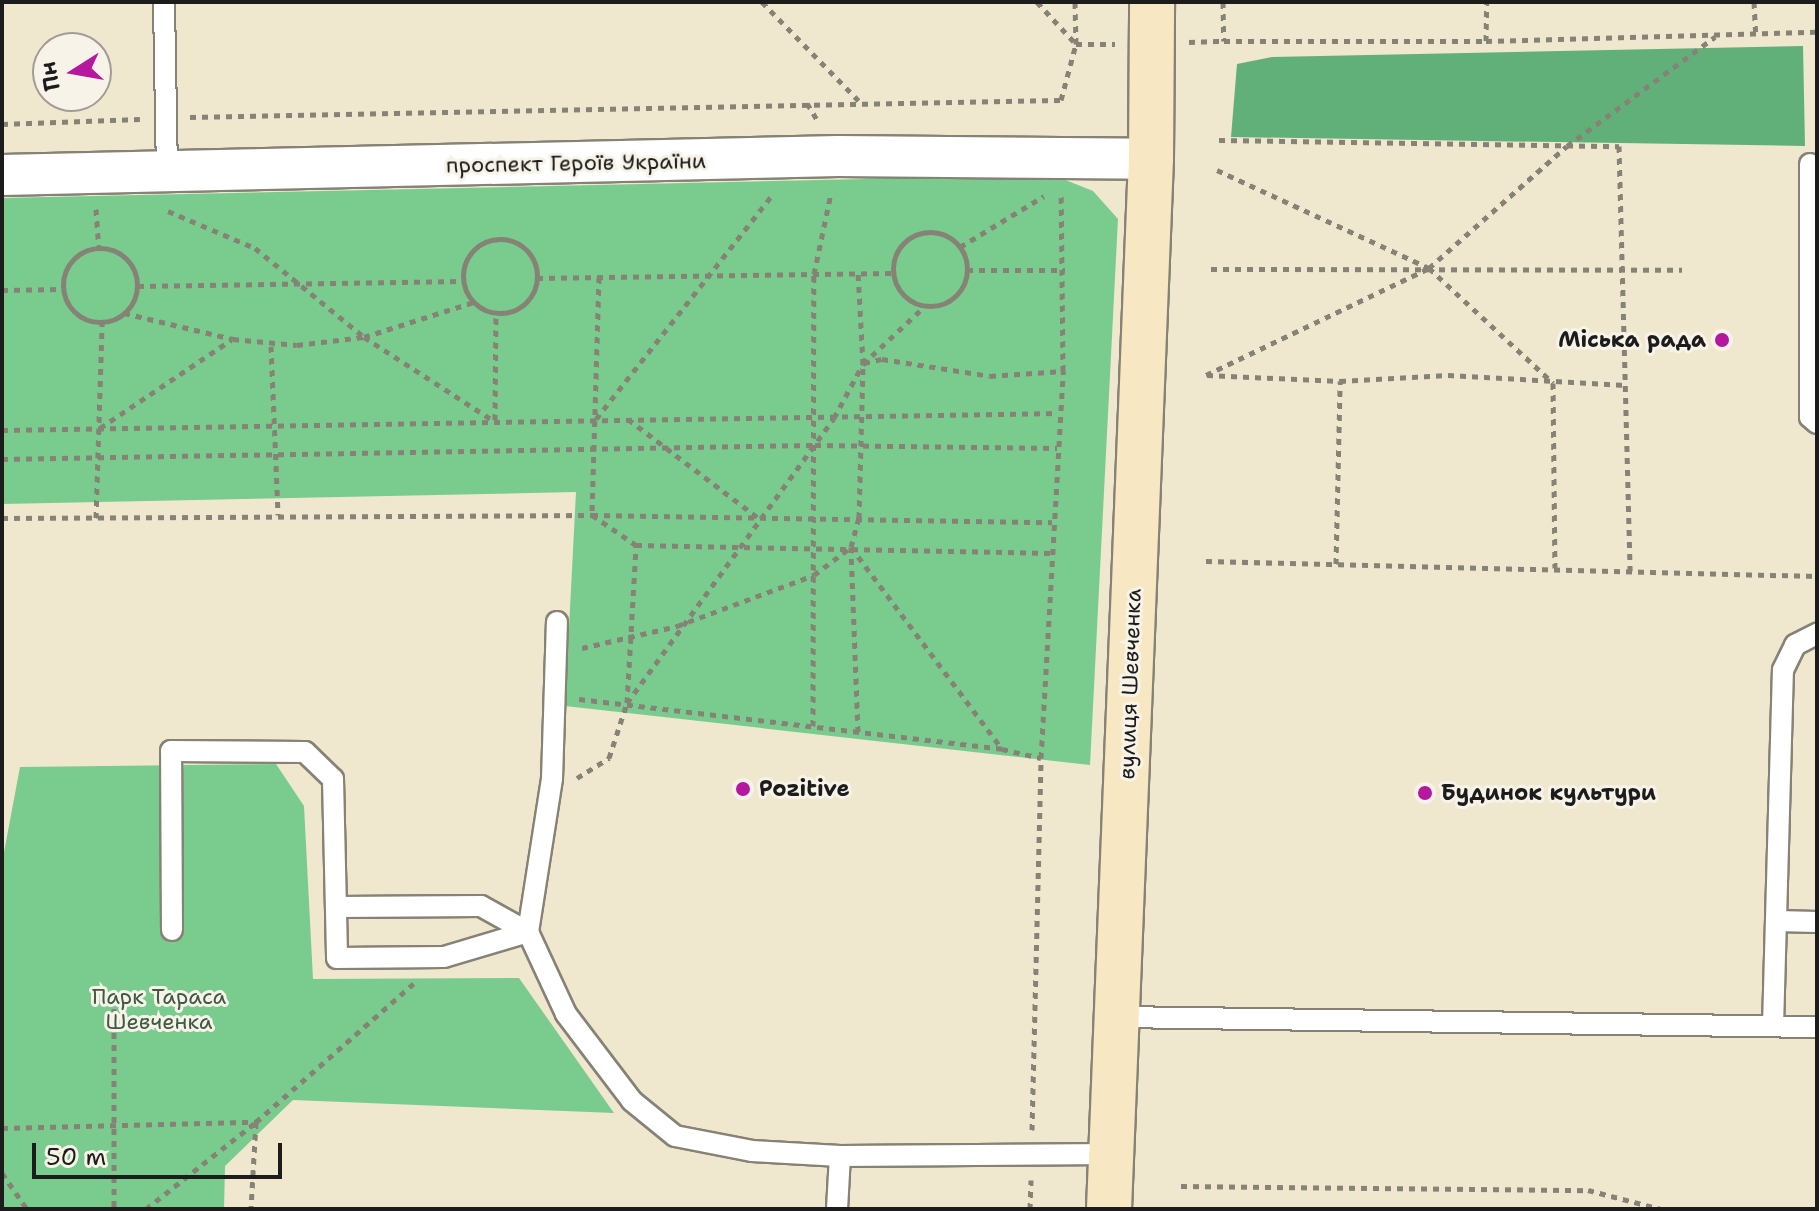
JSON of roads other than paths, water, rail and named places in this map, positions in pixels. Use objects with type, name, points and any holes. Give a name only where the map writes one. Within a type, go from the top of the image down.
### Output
[{"type":"street","name":"вулиця Шевченка","points":[[1109,1209],[1151,159],[1152,2]]},
{"type":"street","name":"проспект Героїв України","points":[[2,175],[163,191],[838,156],[1151,159]]},
{"type":"lane","points":[[163,191],[167,118],[164,2]]},
{"type":"lane","points":[[1810,164],[1810,417],[1817,423]]},
{"type":"lane","points":[[557,622],[552,779],[528,932],[566,1014],[632,1101],[675,1136],[752,1151],[840,1156],[1111,1154]]},
{"type":"lane","points":[[1773,1026],[1783,670],[1795,645],[1817,634]]},
{"type":"lane","points":[[172,930],[171,751],[305,752],[333,779],[339,907],[337,958],[444,957],[528,932]]},
{"type":"lane","points":[[339,907],[481,906],[528,932]]},
{"type":"lane","points":[[1777,921],[1817,922]]},
{"type":"lane","points":[[1117,1017],[1817,1027]]},
{"type":"lane","points":[[837,1209],[840,1156]]},
{"type":"place","name":"Міська рада","points":[[1722,340]]},
{"type":"place","name":"Pozitive","points":[[743,789]]},
{"type":"place","name":"Будинок культури","points":[[1425,793]]},
{"type":"park label","name":"Парк Тараса Шевченка","points":[[159,1008]]}]
